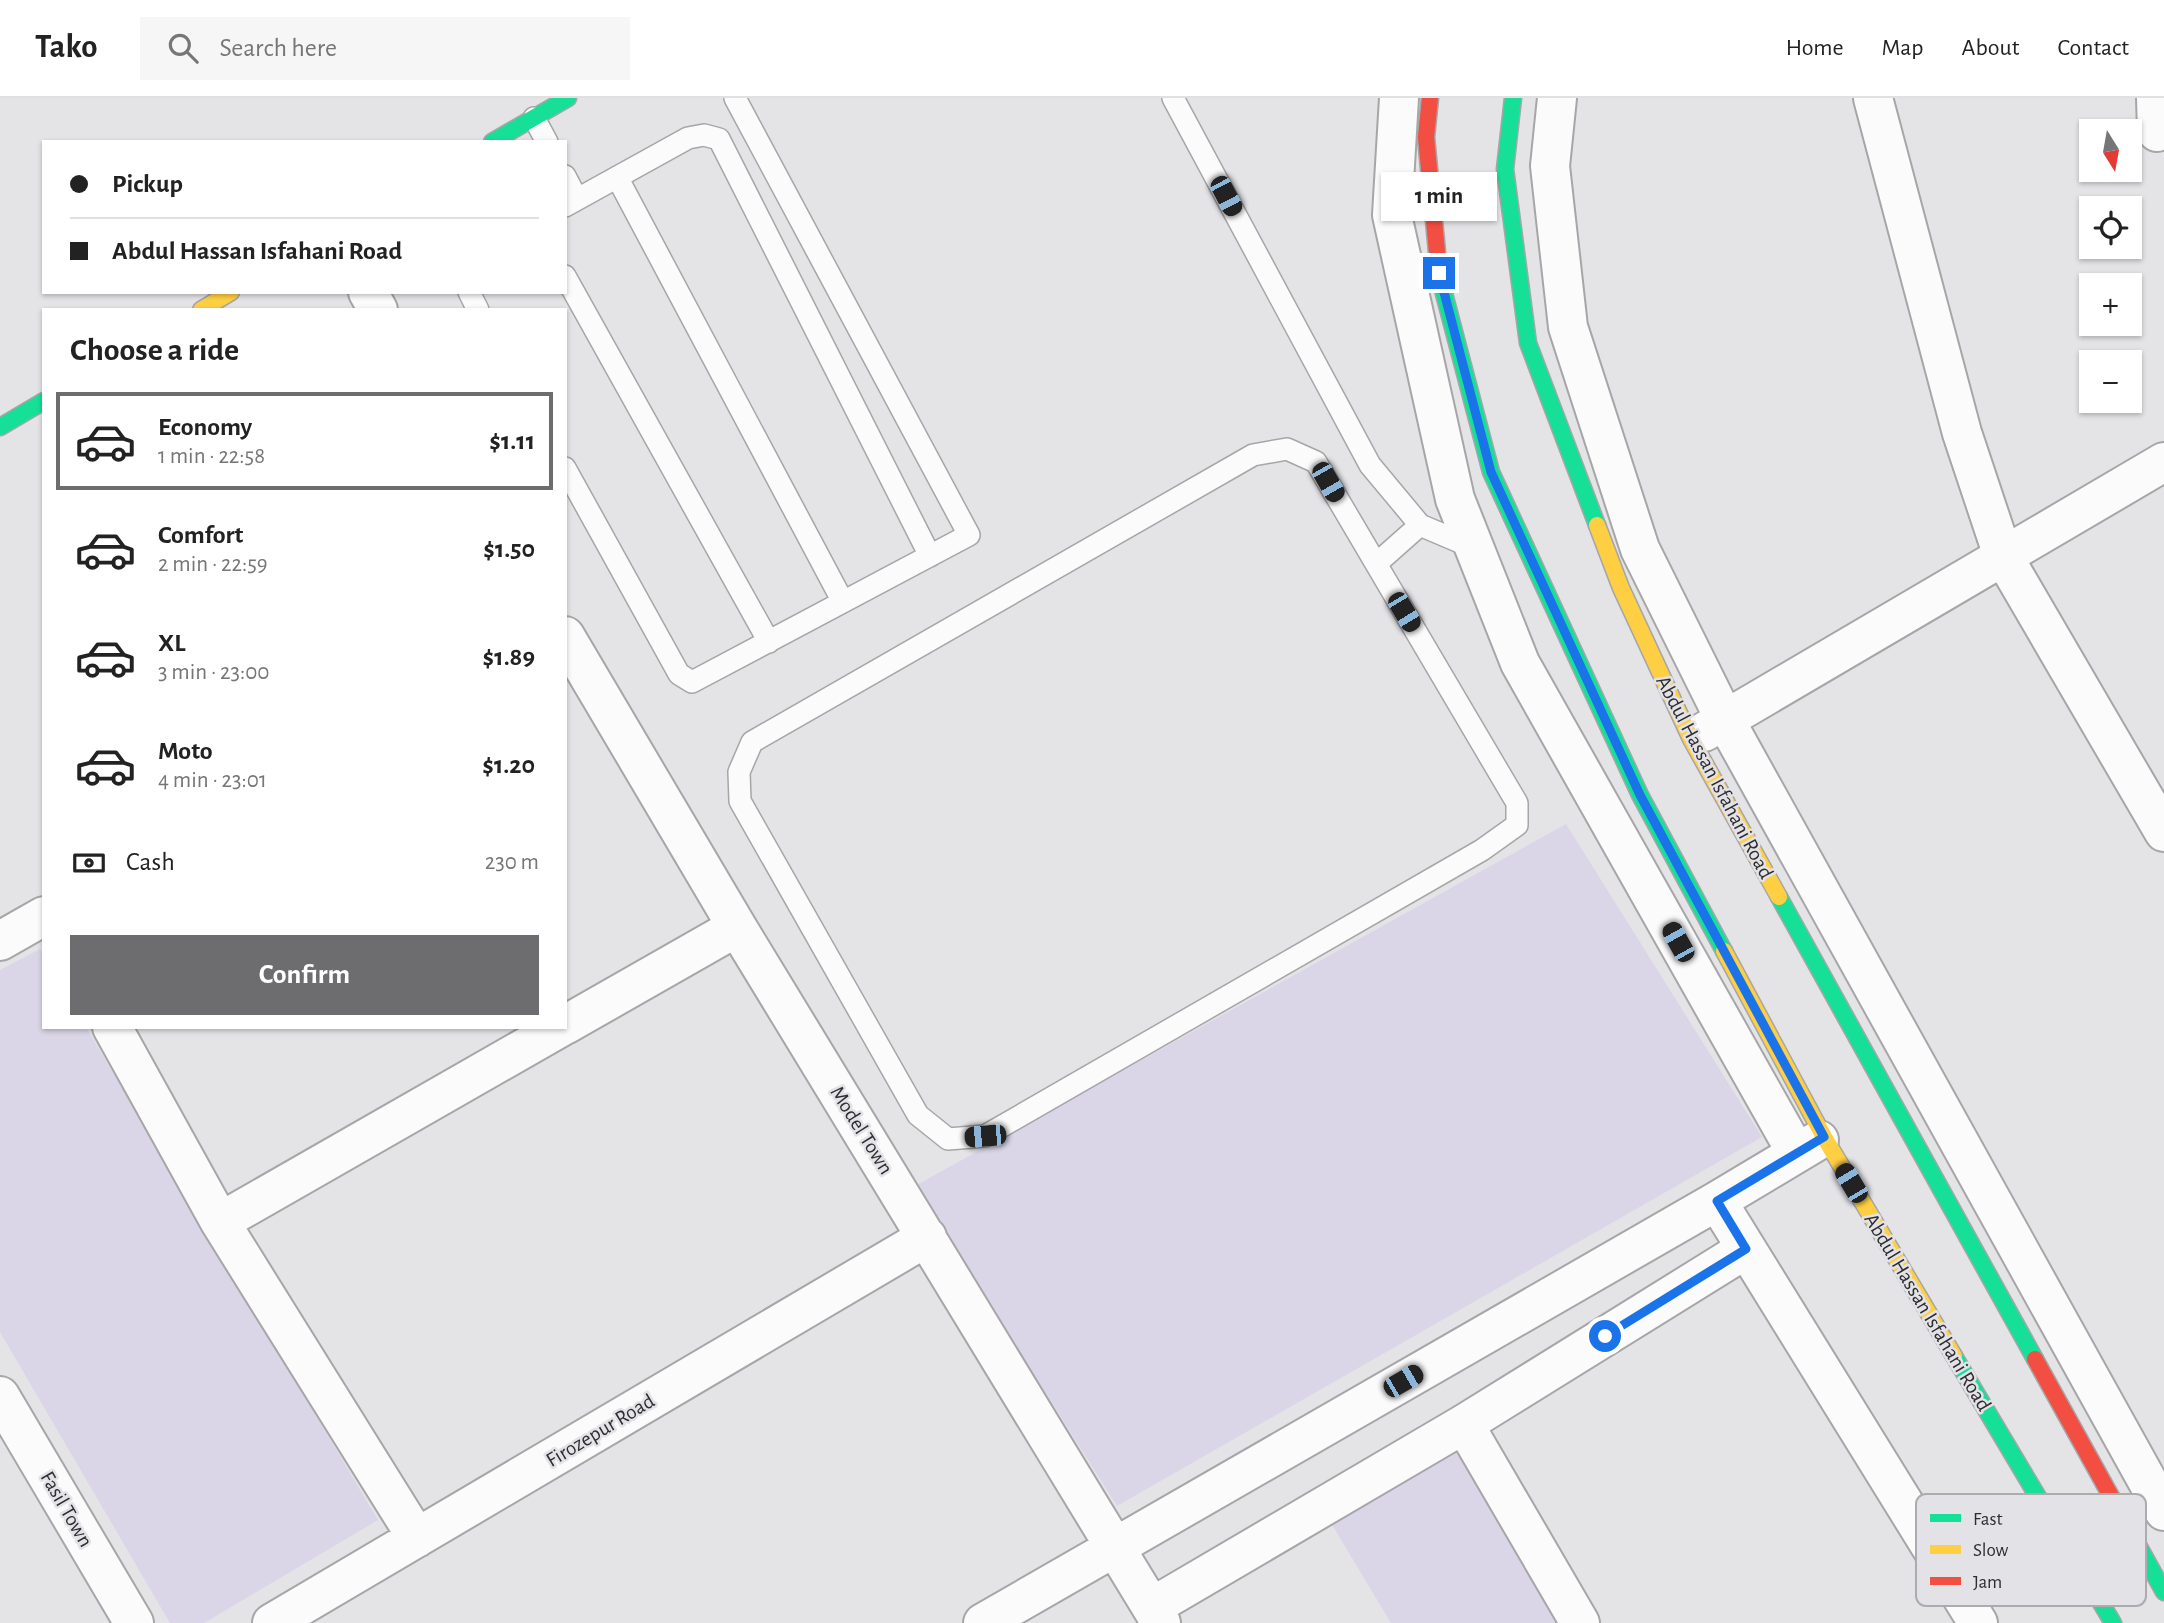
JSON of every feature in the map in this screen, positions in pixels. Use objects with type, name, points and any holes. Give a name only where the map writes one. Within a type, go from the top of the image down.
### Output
[{"type":"main road","points":[[496,140],[568,98]]},
{"type":"main road","name":"Abdul Hassan Isfahani Road","points":[[1430,98],[1426,137],[1439,273],[1491,472],[1640,795],[1810,1144],[2031,1494]]},
{"type":"main road","name":"Abdul Hassan Isfahani Road","points":[[1514,98],[1504,169],[1528,343],[1621,588],[1691,739],[2110,1494]]},
{"type":"main road","points":[[204,308],[228,294]]},
{"type":"main road","points":[[0,427],[42,402]]},
{"type":"main road","name":"Abdul Hassan Isfahani Road","points":[[2146,1560],[2164,1592]]},
{"type":"main road","name":"Abdul Hassan Isfahani Road","points":[[2102,1606],[2113,1623]]},
{"type":"street","points":[[983,1623],[1717,1201],[1810,1144],[1520,663],[1474,548],[1455,499],[1392,215],[1399,98]]},
{"type":"street","points":[[1557,98],[1550,166],[1568,327],[1640,549],[1726,720],[2164,1511]]},
{"type":"street","points":[[1873,98],[1962,433],[2003,556],[2159,814]]},
{"type":"street","points":[[1691,739],[2164,462]]},
{"type":"street","name":"Model Town","points":[[567,639],[737,926],[1157,1615]]},
{"type":"street","points":[[0,941],[42,917]]},
{"type":"street","points":[[567,1023],[737,926]]},
{"type":"street","points":[[113,1029],[220,1222],[417,1538]]},
{"type":"street","points":[[220,1222],[558,1029]]},
{"type":"street","points":[[1717,1201],[1916,1523]]},
{"type":"street","name":"Firozepur Road","points":[[272,1623],[927,1237]]},
{"type":"street","points":[[1157,1615],[1746,1249]]},
{"type":"street","name":"Fasil Town","points":[[0,1396],[134,1623]]},
{"type":"street","points":[[1464,1424],[1580,1623]]},
{"type":"street","points":[[1967,1606],[1978,1623]]},
{"type":"lane","points":[[567,472],[679,674],[692,682],[969,535],[735,98]]},
{"type":"lane","points":[[1173,98],[1370,464],[1420,525],[1474,548]]},
{"type":"lane","points":[[534,118],[546,140]]},
{"type":"lane","points":[[567,185],[571,203],[688,138],[704,135],[719,139],[930,556]]},
{"type":"lane","points":[[617,177],[843,602]]},
{"type":"lane","points":[[567,280],[769,642]]},
{"type":"lane","points":[[1287,449],[1316,462],[1376,564],[1517,803],[1517,825],[1482,850],[985,1136],[948,1139],[918,1115],[740,801],[739,772],[752,742],[1253,455],[1287,449]]},
{"type":"lane","points":[[1376,564],[1420,525]]},
{"type":"shaded area","points":[[1566,824],[1762,1137],[1117,1506],[915,1186]]},
{"type":"shaded area","points":[[40,949],[42,1029],[87,1029],[378,1520],[204,1623],[170,1623],[0,1332],[0,970]]},
{"type":"shaded area","points":[[1464,1424],[1580,1623],[1391,1623],[1322,1508]]},
{"type":"traffic: fast","points":[[495,140],[568,98]]},
{"type":"traffic: fast","points":[[1513,98],[1505,169],[1528,343],[1597,525]]},
{"type":"traffic: fast","points":[[1442,286],[1491,472],[1640,795],[1724,951]]},
{"type":"traffic: fast","points":[[0,427],[42,402]]},
{"type":"traffic: fast","points":[[1779,897],[2035,1359]]},
{"type":"traffic: fast","points":[[1954,1356],[2036,1494]]},
{"type":"traffic: fast","points":[[2146,1560],[2164,1592]]},
{"type":"traffic: fast","points":[[2103,1606],[2113,1623]]},
{"type":"traffic: slow","points":[[204,308],[228,294]]},
{"type":"traffic: slow","points":[[1597,525],[1621,588],[1691,739],[1779,897]]},
{"type":"traffic: slow","points":[[1724,951],[1824,1137],[1954,1356]]},
{"type":"traffic: jam","points":[[1430,98],[1426,137],[1442,286]]},
{"type":"traffic: jam","points":[[2035,1359],[2110,1494]]},
{"type":"route","points":[[1439,273],[1491,472],[1640,795],[1824,1137],[1717,1201],[1746,1249],[1605,1336]]}]
